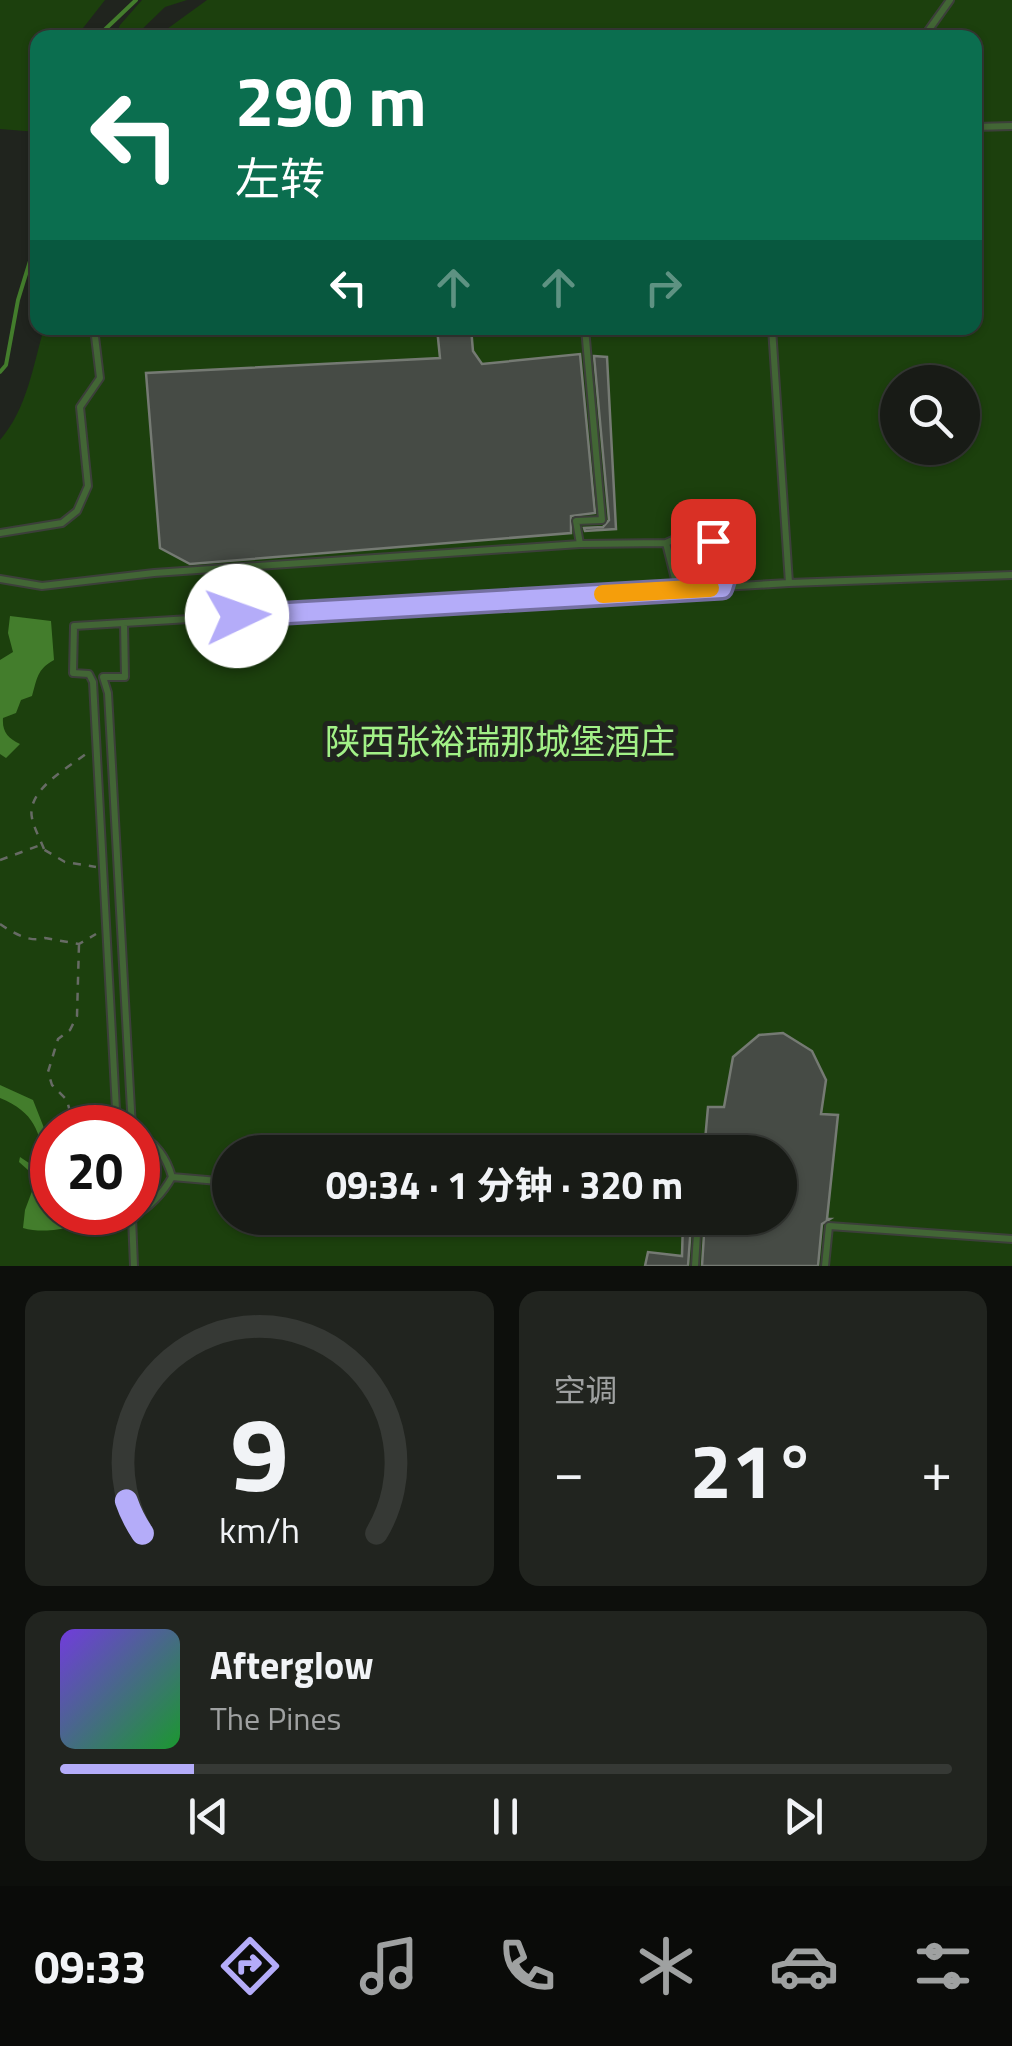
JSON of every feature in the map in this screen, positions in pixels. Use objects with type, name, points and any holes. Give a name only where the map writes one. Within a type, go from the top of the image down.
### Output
[{"type":"lane","points":[[928,30],[950,0]]},
{"type":"lane","points":[[982,126],[1012,126]]},
{"type":"lane","points":[[0,533],[62,523],[78,510],[88,486],[80,408],[100,378],[95,335]]},
{"type":"lane","points":[[580,544],[576,521],[602,520],[586,335]]},
{"type":"lane","points":[[772,335],[789,584]]},
{"type":"lane","points":[[0,579],[42,586],[154,573],[580,544],[666,543],[690,532],[713,541],[729,566],[722,588]]},
{"type":"lane","points":[[666,543],[675,579],[689,589]]},
{"type":"lane","points":[[116,1105],[93,682],[89,674],[74,673],[74,626],[689,589],[1012,575]]},
{"type":"lane","points":[[124,623],[126,677],[103,676],[108,693],[131,1105]]},
{"type":"lane","points":[[160,1150],[172,1177]]},
{"type":"lane","points":[[172,1177],[212,1180]]},
{"type":"lane","points":[[160,1195],[172,1177]]},
{"type":"lane","points":[[824,1266],[829,1226],[1012,1240]]},
{"type":"lane","points":[[133,1235],[134,1266]]},
{"type":"lane","points":[[695,1266],[697,1235]]},
{"type":"path","points":[[44,849],[32,819],[31,804],[37,794],[96,746]]},
{"type":"path","points":[[0,860],[38,846],[65,862],[103,868]]},
{"type":"path","points":[[0,924],[29,939],[79,944],[106,929]]},
{"type":"path","points":[[68,1105],[52,1085],[48,1072],[58,1039],[70,1030],[77,1016],[79,944]]},
{"type":"green space","points":[[0,0],[105,0],[81,30],[30,30],[30,131],[0,129]]},
{"type":"green space","points":[[142,0],[187,0],[165,7],[141,30],[118,30]]},
{"type":"green space","name":"陕西张裕瑞那城堡酒庄","points":[[207,0],[1012,0],[1012,1266],[0,1266],[0,440],[23,401],[42,335],[982,335],[982,30],[166,30]]},
{"type":"shaded area","points":[[10,616],[51,621],[54,660],[41,671],[32,696],[21,700],[16,713],[3,718],[7,734],[20,744],[6,758],[0,754],[0,660],[13,652],[8,633]]},
{"type":"shaded area","points":[[0,1085],[33,1100],[30,1120],[21,1110],[0,1098]]},
{"type":"shaded area","points":[[20,1157],[30,1164],[30,1172],[19,1162]]},
{"type":"shaded area","points":[[30,1197],[30,1230],[23,1228]]},
{"type":"building","points":[[438,335],[472,335],[473,351],[482,364],[580,354],[595,513],[571,516],[571,533],[190,564],[160,548],[146,373],[440,358]]},
{"type":"building","points":[[594,356],[607,357],[616,529],[585,531],[584,528],[603,527],[609,520]]},
{"type":"building","points":[[783,1033],[812,1051],[826,1080],[821,1114],[838,1115],[830,1219],[822,1224],[818,1266],[702,1266],[704,1235],[797,1235],[797,1135],[706,1135],[708,1107],[724,1107],[733,1057],[759,1035]]},
{"type":"building","points":[[683,1235],[690,1235],[688,1266],[645,1266],[648,1252],[682,1256]]},
{"type":"waterway","points":[[104,30],[136,0]]},
{"type":"waterway","points":[[0,372],[6,365],[30,261]]},
{"type":"slow traffic","points":[[603,594],[710,588]]},
{"type":"route","points":[[237,616],[722,588],[729,566],[713,541]]}]
